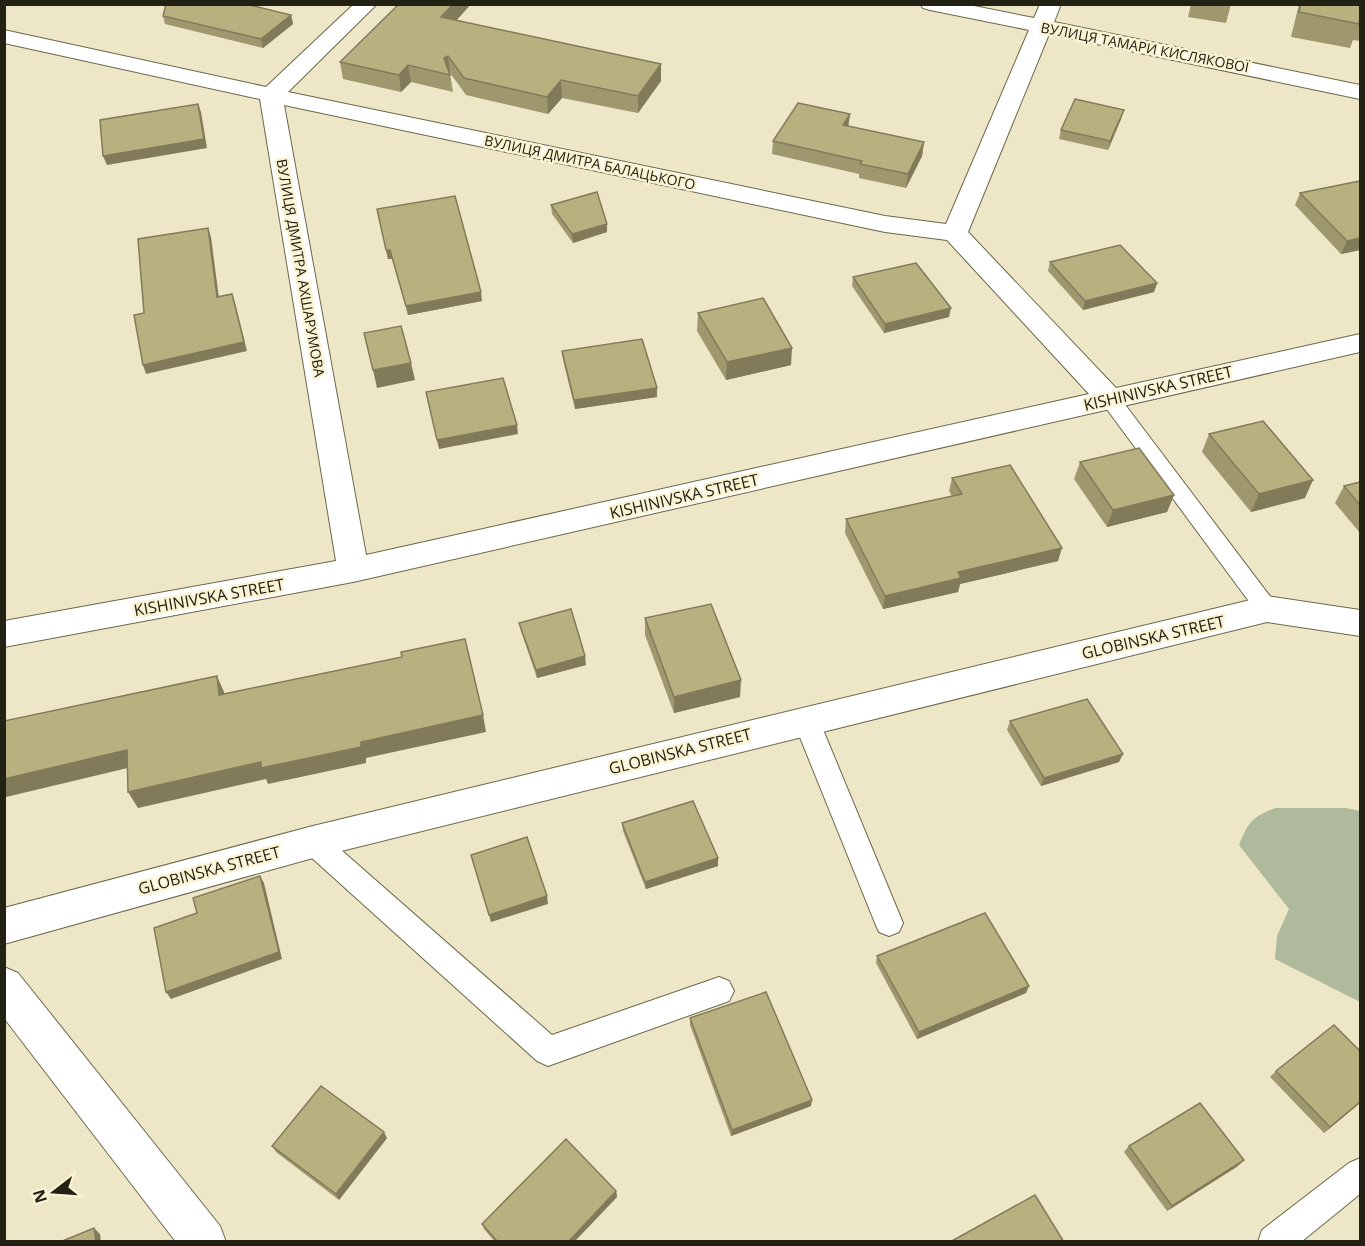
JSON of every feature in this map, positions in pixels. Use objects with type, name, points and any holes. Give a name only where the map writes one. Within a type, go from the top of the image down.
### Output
[{"type":"street","points":[[271,94],[367,4]]},
{"type":"street","name":"ВУЛИЦЯ ТАМАРИ КИСЛЯКОВОЇ","points":[[930,4],[1360,92]]},
{"type":"street","points":[[1051,4],[955,233],[1110,399]]},
{"type":"street","name":"ВУЛИЦЯ ДМИТРА БАЛАЦЬКОГО","points":[[4,36],[885,224],[955,233]]},
{"type":"street","name":"ВУЛИЦЯ ДМИТРА АХШАРУМОВА","points":[[271,94],[353,570]]},
{"type":"street","name":"KISHINIVSKA STREET","points":[[4,634],[353,570],[1360,343]]},
{"type":"street","name":"GLOBINSKA STREET","points":[[4,926],[314,842],[1268,609],[1360,623]]},
{"type":"street","points":[[4,986],[204,1242]]},
{"type":"lane","points":[[1110,399],[1268,609]]},
{"type":"lane","points":[[806,720],[889,922]]},
{"type":"lane","points":[[314,842],[548,1051],[719,991]]},
{"type":"lane","points":[[1274,1242],[1360,1174]]},
{"type":"green space","points":[[1276,808],[1346,808],[1360,811],[1360,1002],[1275,959],[1277,936],[1289,909],[1239,845],[1252,821]]},
{"type":"building","points":[[166,4],[246,4],[291,15],[261,39],[163,16]]},
{"type":"building","points":[[399,4],[453,4],[441,17],[661,64],[638,96],[561,80],[547,97],[464,78],[448,56],[444,58],[450,75],[408,65],[399,75],[340,62]]},
{"type":"building","points":[[1301,4],[1360,4],[1359,24],[1299,12]]},
{"type":"building","points":[[1075,99],[1124,110],[1110,141],[1061,130]]},
{"type":"building","points":[[798,103],[850,114],[843,125],[924,142],[908,174],[773,141]]},
{"type":"building","points":[[198,104],[204,139],[103,156],[100,120]]},
{"type":"building","points":[[1360,181],[1360,238],[1347,241],[1300,193]]},
{"type":"building","points":[[597,192],[607,224],[572,234],[551,205]]},
{"type":"building","points":[[455,196],[481,292],[406,306],[390,250],[386,250],[377,209]]},
{"type":"building","points":[[208,228],[217,297],[232,294],[244,342],[143,365],[134,315],[144,313],[138,239]]},
{"type":"building","points":[[1120,245],[1157,283],[1085,301],[1050,262]]},
{"type":"building","points":[[916,263],[951,308],[885,324],[853,277]]},
{"type":"building","points":[[763,298],[792,348],[727,362],[698,313]]},
{"type":"building","points":[[401,326],[411,363],[373,370],[364,333]]},
{"type":"building","points":[[642,339],[657,388],[574,400],[562,351]]},
{"type":"building","points":[[503,378],[517,425],[437,440],[426,392]]},
{"type":"building","points":[[1263,421],[1313,480],[1259,494],[1209,434]]},
{"type":"building","points":[[1139,448],[1174,495],[1113,510],[1080,462]]},
{"type":"building","points":[[1010,465],[1062,548],[958,572],[961,578],[885,596],[846,519],[962,494],[952,478]]},
{"type":"building","points":[[1360,482],[1360,505],[1344,486]]},
{"type":"building","points":[[711,604],[741,680],[674,697],[645,618]]},
{"type":"building","points":[[571,609],[585,656],[536,670],[519,623]]},
{"type":"building","points":[[465,639],[483,715],[361,742],[361,747],[261,768],[261,762],[128,792],[127,750],[4,779],[4,721],[217,676],[219,695],[402,657],[401,652]]},
{"type":"building","points":[[1087,699],[1123,754],[1044,778],[1010,721]]},
{"type":"building","points":[[693,801],[718,858],[645,882],[622,823]]},
{"type":"building","points":[[527,837],[547,896],[489,915],[471,855]]},
{"type":"building","points":[[260,876],[279,952],[166,992],[154,928],[197,913],[193,898]]},
{"type":"building","points":[[985,913],[1029,986],[919,1032],[877,956]]},
{"type":"building","points":[[766,992],[812,1100],[732,1130],[690,1018]]},
{"type":"building","points":[[1334,1025],[1360,1051],[1360,1102],[1330,1127],[1276,1071]]},
{"type":"building","points":[[321,1086],[384,1132],[336,1194],[272,1146]]},
{"type":"building","points":[[1200,1103],[1244,1160],[1172,1206],[1129,1146]]},
{"type":"building","points":[[566,1139],[616,1191],[568,1242],[498,1242],[482,1224]]},
{"type":"building","points":[[1035,1195],[1064,1242],[950,1242]]},
{"type":"building","points":[[94,1228],[96,1242],[60,1242]]}]
